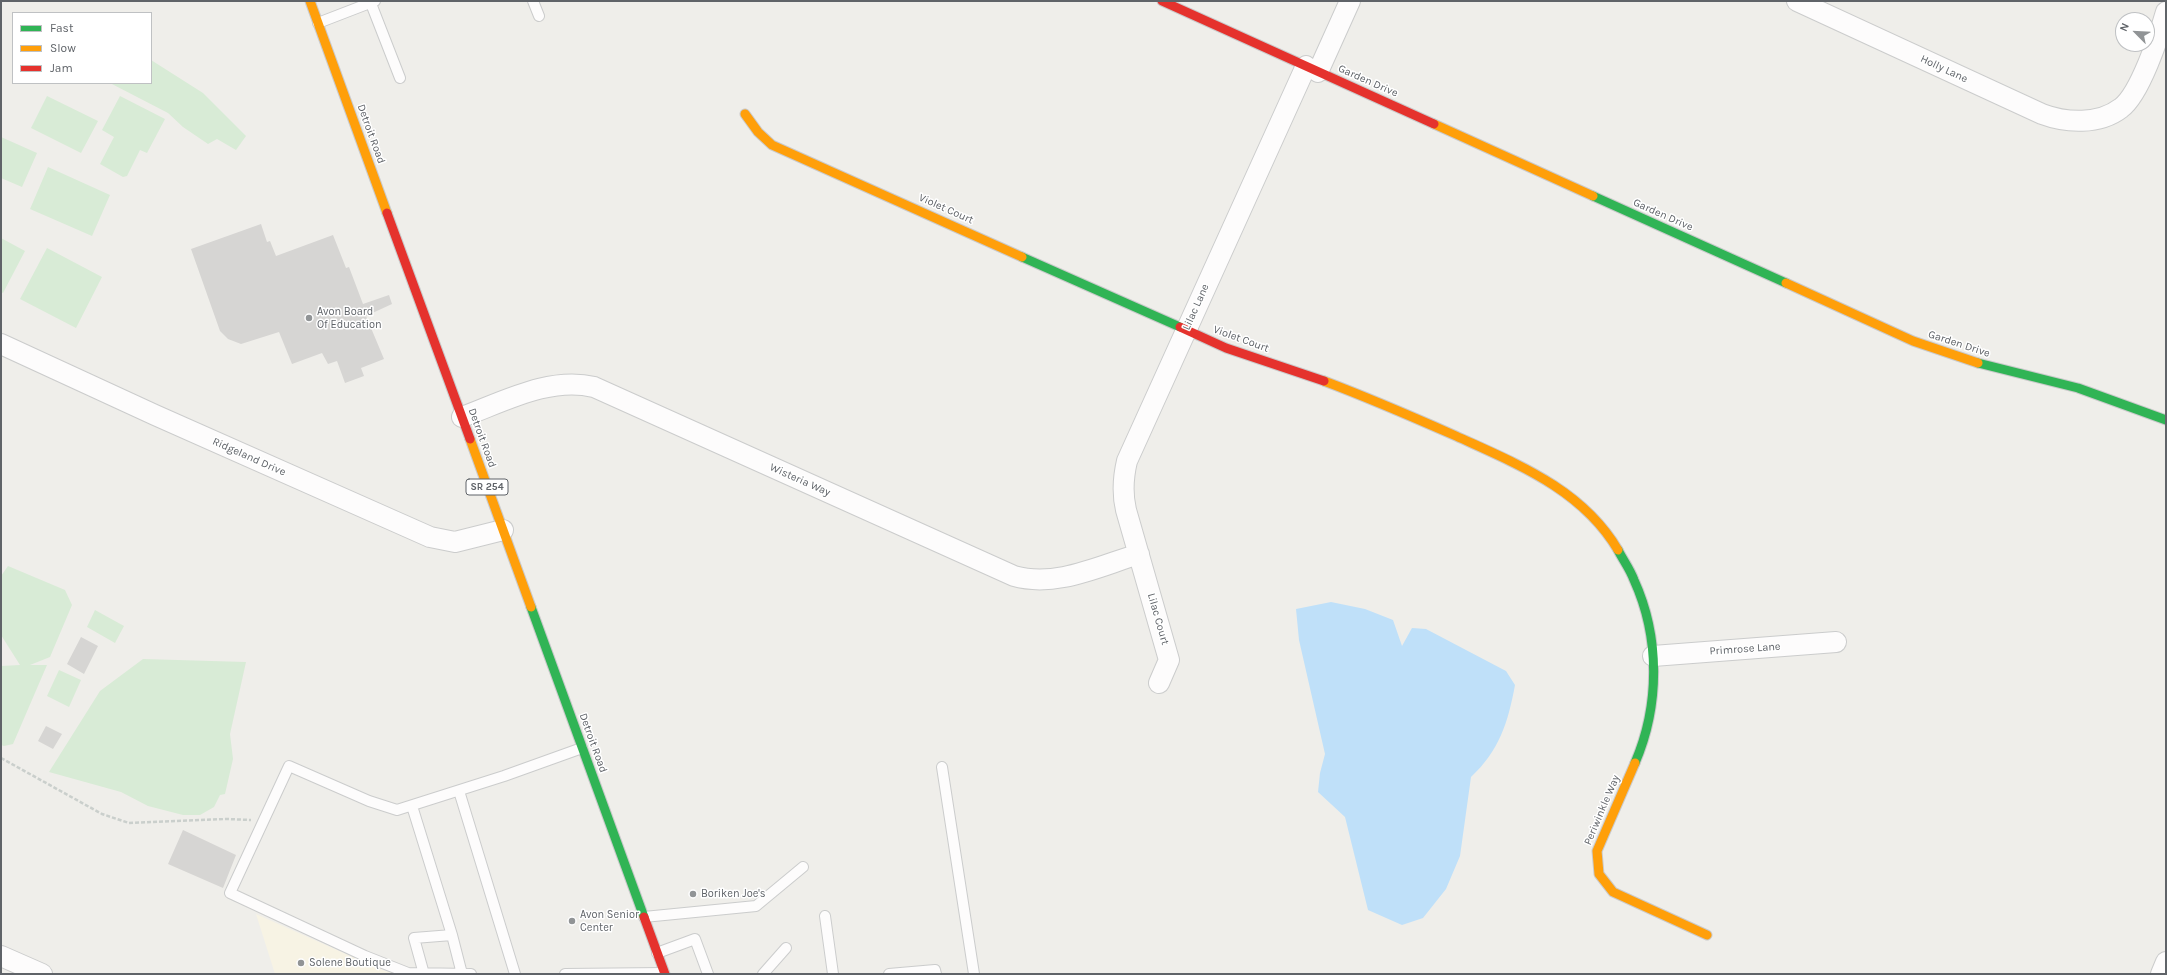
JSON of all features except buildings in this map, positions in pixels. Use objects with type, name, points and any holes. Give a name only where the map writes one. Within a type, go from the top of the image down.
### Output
[{"type":"street","name":"Detroit Road","points":[[310,1],[664,973]]},
{"type":"street","name":"Garden Drive","points":[[1162,1],[1920,344],[1969,362],[2084,390],[2166,420]]},
{"type":"street","name":"Lilac Lane","points":[[1139,554],[1123,495],[1124,475],[1127,461],[1186,330],[1312,69],[1350,1]]},
{"type":"street","name":"Holly Lane","points":[[1797,1],[2058,120],[2095,120],[2109,116],[2122,108],[2132,96],[2147,65],[2166,12]]},
{"type":"street","name":"Violet Court","points":[[745,114],[758,132],[772,145],[1226,348],[1315,377],[1386,405],[1520,465],[1558,487],[1598,523],[1625,561],[1634,579],[1647,616],[1653,656]]},
{"type":"street","name":"Ridgeland Drive","points":[[1,344],[175,424],[430,537],[455,542],[503,530]]},
{"type":"street","name":"Wisteria Way","points":[[462,417],[548,385],[567,383],[581,384],[594,387],[1014,576],[1027,580],[1047,581],[1139,554]]},
{"type":"street","name":"Lilac Court","points":[[1139,554],[1169,660],[1159,683]]},
{"type":"street","name":"Primrose Lane","points":[[1653,656],[1836,642]]},
{"type":"street","name":"Periwinkle Way","points":[[1653,656],[1654,688],[1646,734],[1597,851],[1596,861],[1599,874],[1604,883],[1613,892],[1707,935]]},
{"type":"street","points":[[1,956],[42,974]]},
{"type":"street","points":[[2161,974],[2166,962]]},
{"type":"lane","points":[[533,1],[539,16]]},
{"type":"lane","points":[[318,23],[372,2],[400,78]]},
{"type":"lane","points":[[471,974],[408,973],[365,956],[230,893],[289,766],[369,801],[398,810],[459,791],[582,748]]},
{"type":"lane","points":[[942,767],[974,974]]},
{"type":"lane","points":[[459,791],[515,974]]},
{"type":"lane","points":[[412,806],[452,935],[462,974]]},
{"type":"lane","points":[[644,917],[756,906],[803,868]]},
{"type":"lane","points":[[825,916],[834,974]]},
{"type":"lane","points":[[424,974],[414,938],[452,935]]},
{"type":"lane","points":[[657,953],[695,939],[708,974]]},
{"type":"lane","points":[[763,974],[786,948]]},
{"type":"lane","points":[[888,974],[935,970],[936,974]]},
{"type":"lane","points":[[565,974],[664,973]]},
{"type":"path","points":[[1,758],[102,814],[129,823],[226,819],[263,820]]},
{"type":"shaded area","points":[[256,914],[382,970],[395,974],[275,974]]},
{"type":"green space","points":[[152,61],[203,93],[246,136],[236,150],[217,139],[208,144],[183,127],[168,113],[112,84],[152,84]]},
{"type":"green space","points":[[47,96],[98,121],[81,153],[31,128]]},
{"type":"green space","points":[[120,96],[165,119],[147,153],[140,150],[127,176],[123,177],[100,164],[114,137],[102,130]]},
{"type":"green space","points":[[1,137],[37,153],[22,187],[1,178]]},
{"type":"green space","points":[[48,167],[110,195],[92,236],[30,209]]},
{"type":"green space","points":[[1,238],[25,251],[3,293],[1,292]]},
{"type":"green space","points":[[47,248],[102,277],[76,328],[20,299]]},
{"type":"green space","points":[[8,566],[65,590],[72,605],[50,657],[30,665],[47,665],[13,744],[4,746],[1,745],[1,666],[20,665],[1,635],[1,576]]},
{"type":"green space","points":[[95,610],[124,626],[115,643],[87,627]]},
{"type":"green space","points":[[143,659],[246,662],[230,734],[233,759],[225,794],[220,795],[214,807],[200,815],[183,815],[148,806],[121,792],[49,772],[100,691]]},
{"type":"green space","points":[[59,670],[81,680],[69,707],[47,696]]},
{"type":"water","points":[[1331,602],[1365,609],[1393,620],[1402,646],[1412,628],[1426,629],[1506,671],[1515,685],[1509,712],[1501,736],[1489,757],[1471,777],[1460,856],[1446,889],[1423,918],[1402,925],[1368,910],[1345,817],[1318,792],[1320,773],[1325,754],[1299,640],[1296,609]]},
{"type":"traffic: fast","points":[[1593,196],[1786,283]]},
{"type":"traffic: fast","points":[[1022,257],[1180,327]]},
{"type":"traffic: fast","points":[[1978,363],[2078,388],[2166,420]]},
{"type":"traffic: fast","points":[[1618,550],[1632,576],[1643,602],[1649,624],[1654,671],[1653,695],[1649,718],[1635,763]]},
{"type":"traffic: fast","points":[[531,607],[644,917]]},
{"type":"traffic: slow","points":[[310,1],[387,213]]},
{"type":"traffic: slow","points":[[745,114],[758,132],[772,145],[1022,257]]},
{"type":"traffic: slow","points":[[1434,124],[1593,196]]},
{"type":"traffic: slow","points":[[1786,283],[1913,341],[1978,363]]},
{"type":"traffic: slow","points":[[1324,381],[1456,436],[1525,468],[1567,495],[1586,510],[1603,529],[1618,550]]},
{"type":"traffic: slow","points":[[470,439],[531,607]]},
{"type":"traffic: slow","points":[[1635,763],[1597,851],[1599,874],[1613,892],[1707,935]]},
{"type":"traffic: jam","points":[[1162,1],[1434,124]]},
{"type":"traffic: jam","points":[[387,213],[470,439]]},
{"type":"traffic: jam","points":[[1180,327],[1226,348],[1324,381]]},
{"type":"traffic: jam","points":[[644,917],[665,974]]},
{"type":"place","name":"Avon Board Of Education","points":[[309,318]]},
{"type":"place","name":"Boriken Joe's","points":[[693,894]]},
{"type":"place","name":"Avon Senior Center","points":[[572,921]]},
{"type":"place","name":"Solene Boutique","points":[[301,963]]}]
